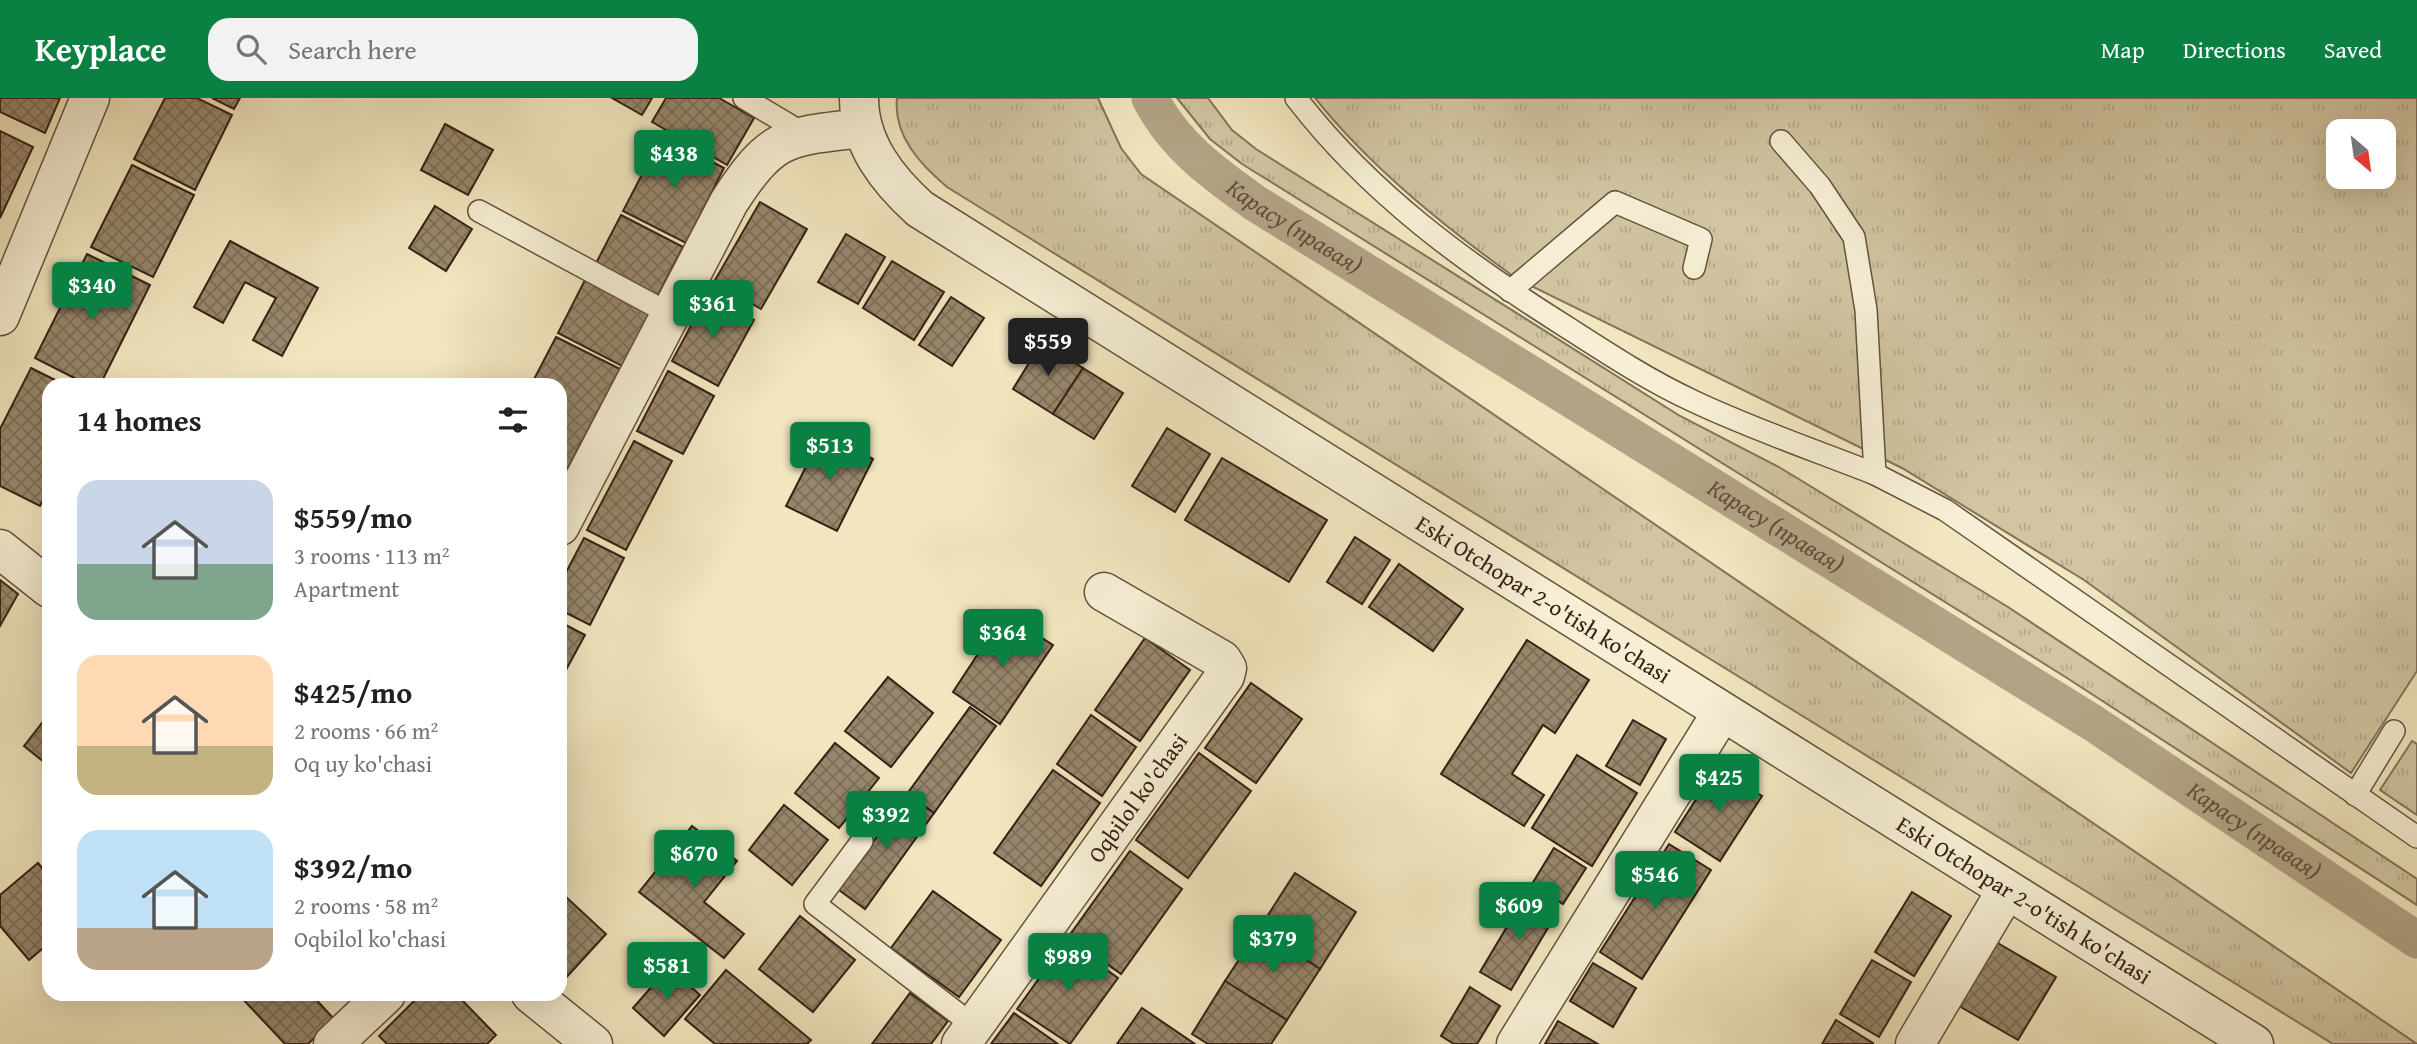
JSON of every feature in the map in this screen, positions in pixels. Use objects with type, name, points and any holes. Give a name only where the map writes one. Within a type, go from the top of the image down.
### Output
[{"type":"street","points":[[5,292],[90,98]]},
{"type":"street","points":[[567,513],[729,202],[751,167],[777,145],[861,113]]},
{"type":"street","name":"Eski Otchopar 2-o'tish ko'chasi","points":[[861,113],[884,172],[920,209],[2254,1044]]},
{"type":"street","points":[[0,549],[42,582]]},
{"type":"street","name":"Oqbilol ko'chasi","points":[[967,1035],[1225,676],[1227,668],[1222,660],[1104,592]]},
{"type":"street","points":[[1516,1044],[1722,712]]},
{"type":"street","points":[[1915,1044],[2006,891]]},
{"type":"street","points":[[333,1044],[379,1001]]},
{"type":"street","points":[[540,1001],[593,1044]]},
{"type":"lane","points":[[744,98],[806,135]]},
{"type":"lane","points":[[1296,98],[1332,141],[1407,214],[1510,291],[1609,354],[1692,401],[1875,474],[1945,510],[2417,837]]},
{"type":"lane","points":[[1781,141],[1820,187],[1854,237],[1866,310],[1875,474]]},
{"type":"lane","points":[[1510,291],[1615,202],[1701,239],[1693,268]]},
{"type":"lane","points":[[478,211],[670,314]]},
{"type":"lane","points":[[2354,795],[2394,731]]},
{"type":"lane","points":[[862,841],[815,904],[967,1035]]},
{"type":"green space","points":[[897,98],[1098,98],[1121,148],[1141,174],[2417,1044],[2333,1044],[947,187],[919,159],[904,137],[899,125]]},
{"type":"green space","points":[[1177,98],[1208,98],[1232,130],[1256,149],[1680,416],[1779,467],[2008,607],[2417,879],[2417,905],[2067,678],[1242,164],[1210,139]]},
{"type":"green space","points":[[1315,98],[2417,98],[2417,671],[2351,773],[2084,580],[1902,468],[1517,279],[1410,195],[1360,148]]},
{"type":"green space","points":[[2412,741],[2417,744],[2417,815],[2380,790]]},
{"type":"building","points":[[0,98],[60,98],[45,133],[0,112]]},
{"type":"building","points":[[165,98],[197,98],[232,115],[195,190],[134,159]]},
{"type":"building","points":[[212,98],[240,98],[234,109]]},
{"type":"building","points":[[612,98],[652,98],[642,115]]},
{"type":"building","points":[[666,98],[719,98],[754,118],[727,165],[652,122]]},
{"type":"building","points":[[445,124],[493,150],[468,195],[421,170]]},
{"type":"building","points":[[0,131],[33,147],[0,218]]},
{"type":"building","points":[[662,136],[724,168],[686,243],[623,211]]},
{"type":"building","points":[[132,165],[194,195],[153,277],[91,247]]},
{"type":"building","points":[[760,202],[807,229],[761,309],[714,282]]},
{"type":"building","points":[[435,206],[472,229],[446,271],[409,248]]},
{"type":"building","points":[[621,215],[683,247],[656,299],[594,267]]},
{"type":"building","points":[[846,234],[885,257],[858,304],[818,282]]},
{"type":"building","points":[[230,241],[318,288],[282,356],[253,340],[276,298],[245,282],[223,323],[194,307]]},
{"type":"building","points":[[87,254],[150,285],[104,378],[74,378],[35,358]]},
{"type":"building","points":[[892,261],[944,292],[914,340],[863,308]]},
{"type":"building","points":[[587,276],[651,310],[622,366],[558,333]]},
{"type":"building","points":[[708,294],[754,320],[718,386],[672,361]]},
{"type":"building","points":[[951,297],[984,318],[952,366],[919,345]]},
{"type":"building","points":[[556,337],[620,369],[568,468],[567,378],[535,378]]},
{"type":"building","points":[[1042,342],[1083,368],[1053,414],[1013,389]]},
{"type":"building","points":[[31,368],[51,378],[42,378],[40,506],[0,486],[0,429]]},
{"type":"building","points":[[1083,368],[1123,393],[1094,439],[1053,414]]},
{"type":"building","points":[[668,371],[714,396],[683,454],[637,431]]},
{"type":"building","points":[[1167,428],[1210,454],[1175,512],[1132,486]]},
{"type":"building","points":[[823,433],[873,459],[837,531],[786,506]]},
{"type":"building","points":[[634,441],[672,461],[626,550],[587,530]]},
{"type":"building","points":[[1222,458],[1327,520],[1289,582],[1185,520]]},
{"type":"building","points":[[1355,537],[1390,560],[1362,604],[1327,582]]},
{"type":"building","points":[[584,538],[624,558],[590,625],[567,614],[567,571]]},
{"type":"building","points":[[1399,564],[1463,609],[1433,651],[1369,607]]},
{"type":"building","points":[[0,580],[18,594],[0,626]]},
{"type":"building","points":[[1004,614],[1053,645],[1000,724],[953,692]]},
{"type":"building","points":[[567,626],[585,635],[567,668]]},
{"type":"building","points":[[1145,638],[1190,670],[1140,741],[1095,710]]},
{"type":"building","points":[[1527,640],[1589,680],[1555,733],[1543,725],[1512,774],[1544,795],[1524,826],[1441,774]]},
{"type":"building","points":[[888,677],[933,713],[891,767],[845,731]]},
{"type":"building","points":[[1251,683],[1302,719],[1256,783],[1205,748]]},
{"type":"building","points":[[970,707],[996,726],[934,813],[907,794]]},
{"type":"building","points":[[1091,715],[1136,747],[1102,796],[1057,764]]},
{"type":"building","points":[[1633,720],[1666,739],[1640,785],[1606,766]]},
{"type":"building","points":[[42,723],[42,760],[24,746]]},
{"type":"building","points":[[835,743],[879,778],[839,828],[795,793]]},
{"type":"building","points":[[1199,753],[1251,791],[1188,878],[1136,840]]},
{"type":"building","points":[[1577,755],[1637,793],[1592,866],[1532,828]]},
{"type":"building","points":[[1717,767],[1762,796],[1720,861],[1675,832]]},
{"type":"building","points":[[1053,770],[1100,803],[1041,886],[994,853]]},
{"type":"building","points":[[907,794],[934,813],[865,909],[839,890]]},
{"type":"building","points":[[784,805],[828,840],[792,885],[749,850]]},
{"type":"building","points":[[692,826],[737,861],[704,902],[744,934],[724,958],[639,892]]},
{"type":"building","points":[[1669,844],[1711,870],[1642,979],[1600,952]]},
{"type":"building","points":[[1554,848],[1586,868],[1563,904],[1532,884]]},
{"type":"building","points":[[1130,851],[1182,889],[1121,974],[1069,936]]},
{"type":"building","points":[[38,863],[42,868],[42,949],[29,960],[0,926],[0,895]]},
{"type":"building","points":[[1295,873],[1356,912],[1320,969],[1259,929]]},
{"type":"building","points":[[933,891],[1001,940],[959,997],[891,948]]},
{"type":"building","points":[[1912,892],[1951,916],[1914,976],[1875,952]]},
{"type":"building","points":[[1527,893],[1558,911],[1511,990],[1480,972]]},
{"type":"building","points":[[567,898],[606,934],[567,977]]},
{"type":"building","points":[[800,916],[855,960],[813,1012],[759,969]]},
{"type":"building","points":[[1259,929],[1320,969],[1287,1020],[1225,981]]},
{"type":"building","points":[[1066,941],[1118,978],[1070,1044],[1017,1009]]},
{"type":"building","points":[[1996,942],[2056,977],[2018,1040],[1959,1006]]},
{"type":"building","points":[[1872,960],[1911,982],[1879,1037],[1840,1014]]},
{"type":"building","points":[[1593,963],[1636,988],[1613,1027],[1570,1001]]},
{"type":"building","points":[[669,967],[700,995],[664,1036],[633,1008]]},
{"type":"building","points":[[726,970],[811,1040],[807,1044],[715,1044],[685,1019]]},
{"type":"building","points":[[1225,981],[1287,1020],[1271,1044],[1208,1044],[1192,1034]]},
{"type":"building","points":[[1470,987],[1500,1006],[1477,1044],[1454,1044],[1441,1036]]},
{"type":"building","points":[[910,993],[948,1021],[931,1044],[872,1044]]},
{"type":"building","points":[[245,1001],[317,1001],[334,1019],[308,1044],[285,1044]]},
{"type":"building","points":[[414,1001],[463,1001],[496,1035],[487,1044],[387,1044],[379,1036]]},
{"type":"building","points":[[1142,1008],[1195,1044],[1117,1044]]},
{"type":"building","points":[[1014,1013],[1058,1044],[991,1044]]},
{"type":"building","points":[[1836,1020],[1873,1043],[1873,1044],[1822,1044]]},
{"type":"building","points":[[1558,1021],[1598,1044],[1545,1044]]},
{"type":"waterway","name":"Карасу (правая)","points":[[1150,98],[1183,144],[1210,169],[1255,203],[2093,723],[2417,940]]}]
